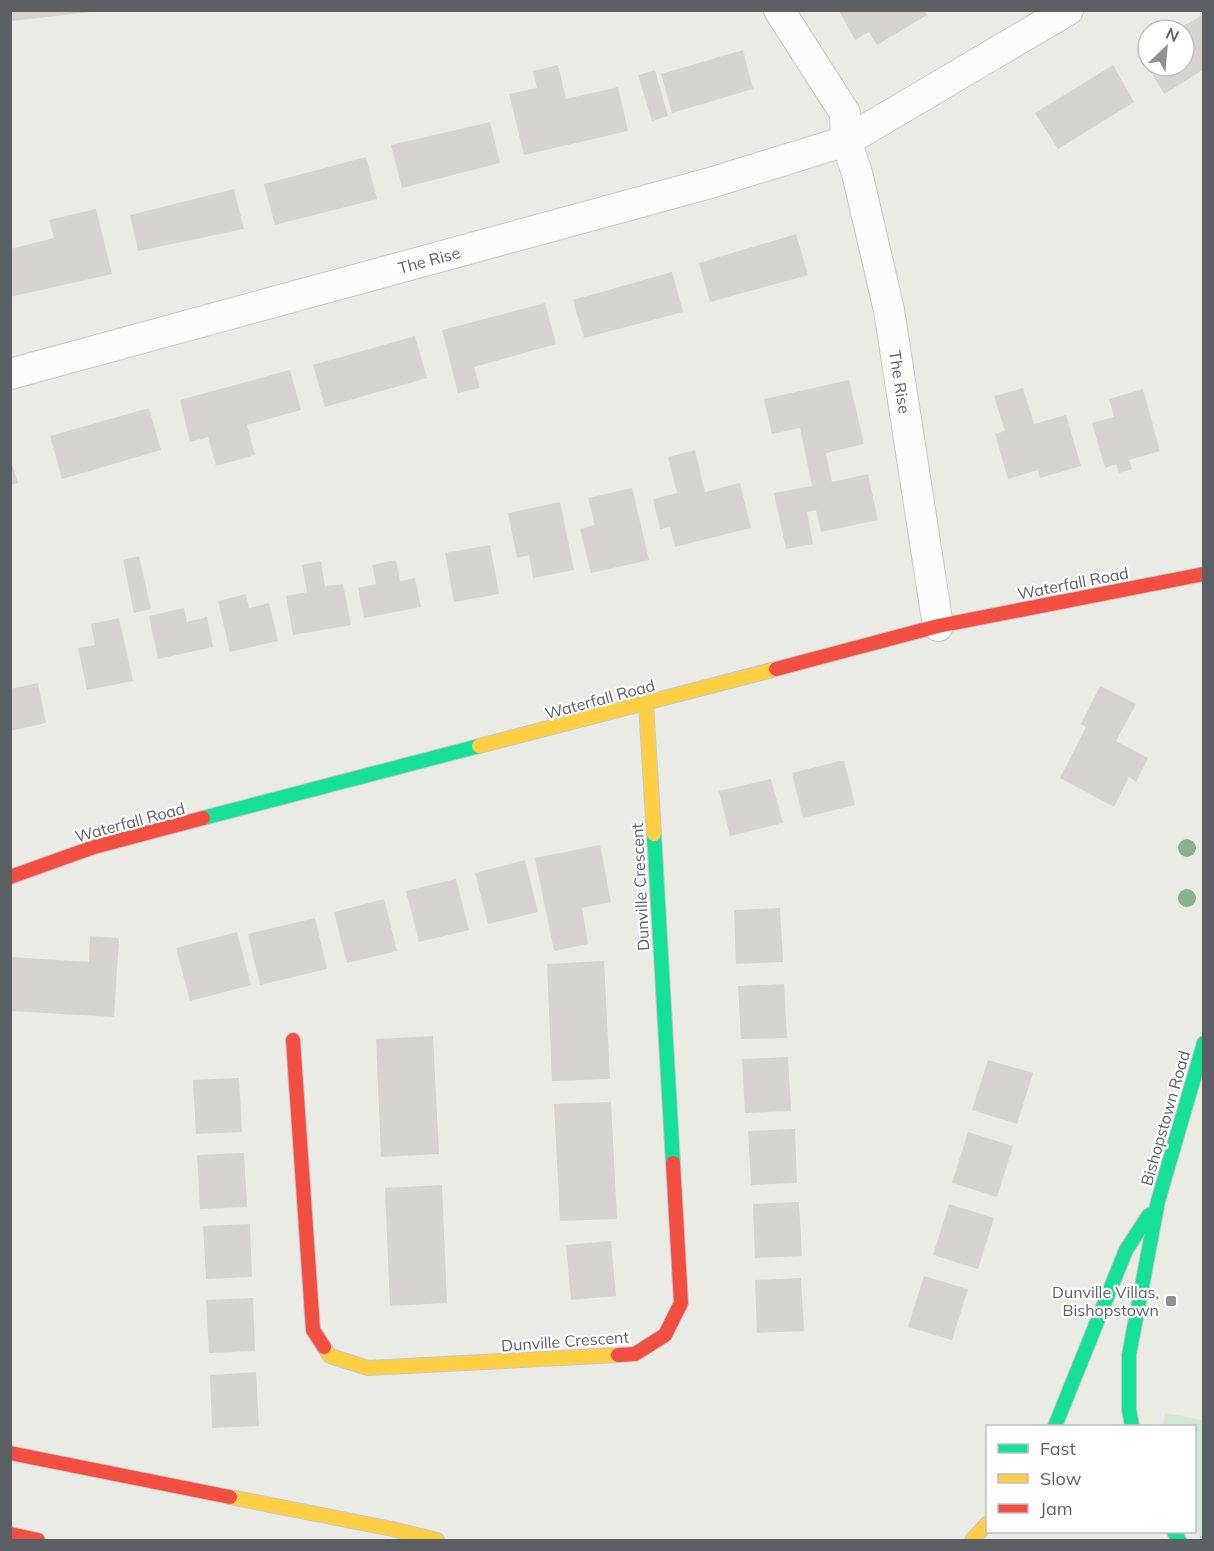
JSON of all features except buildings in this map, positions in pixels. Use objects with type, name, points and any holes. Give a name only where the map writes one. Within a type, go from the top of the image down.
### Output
[{"type":"main road","name":"Waterfall Road","points":[[10,877],[94,847],[938,626],[1203,574]]},
{"type":"main road","name":"Dunville Crescent","points":[[293,1040],[313,1330],[330,1356],[368,1368],[636,1354],[665,1335],[681,1303],[646,704]]},
{"type":"main road","name":"Bishopstown Road","points":[[1132,1425],[1129,1409],[1129,1354],[1158,1201],[1203,1043]]},
{"type":"main road","name":"Bishopstown Road","points":[[1055,1425],[1126,1250],[1158,1201]]},
{"type":"main road","points":[[10,1453],[380,1526],[437,1540]]},
{"type":"main road","points":[[972,1540],[986,1524]]},
{"type":"main road","points":[[10,1534],[38,1540]]},
{"type":"street","name":"The Rise","points":[[779,10],[845,113],[846,141],[857,173],[889,310],[938,626]]},
{"type":"street","name":"The Rise","points":[[10,374],[710,183],[846,141],[1068,10]]},
{"type":"green space","points":[[1165,1413],[1203,1420],[1203,1540],[1196,1529],[1196,1425],[1163,1425]]},
{"type":"traffic: fast","points":[[203,818],[479,746]]},
{"type":"traffic: fast","points":[[654,834],[673,1163]]},
{"type":"traffic: fast","points":[[1132,1425],[1129,1409],[1129,1355],[1158,1201],[1204,1043]]},
{"type":"traffic: fast","points":[[1055,1425],[1126,1250],[1149,1215]]},
{"type":"traffic: fast","points":[[1175,1533],[1179,1540]]},
{"type":"traffic: slow","points":[[479,746],[776,669]]},
{"type":"traffic: slow","points":[[646,704],[654,834]]},
{"type":"traffic: slow","points":[[324,1347],[330,1356],[368,1368],[618,1355]]},
{"type":"traffic: slow","points":[[230,1497],[437,1540]]},
{"type":"traffic: slow","points":[[972,1540],[986,1525]]},
{"type":"traffic: jam","points":[[776,669],[938,626],[1204,574]]},
{"type":"traffic: jam","points":[[10,877],[94,847],[203,818]]},
{"type":"traffic: jam","points":[[293,1040],[313,1330],[324,1347]]},
{"type":"traffic: jam","points":[[618,1355],[635,1354],[665,1335],[681,1303],[673,1163]]},
{"type":"traffic: jam","points":[[10,1453],[230,1497]]},
{"type":"traffic: jam","points":[[10,1534],[38,1540]]},
{"type":"place","name":"Dunville Villas, Bishopstown","points":[[1171,1301]]}]
